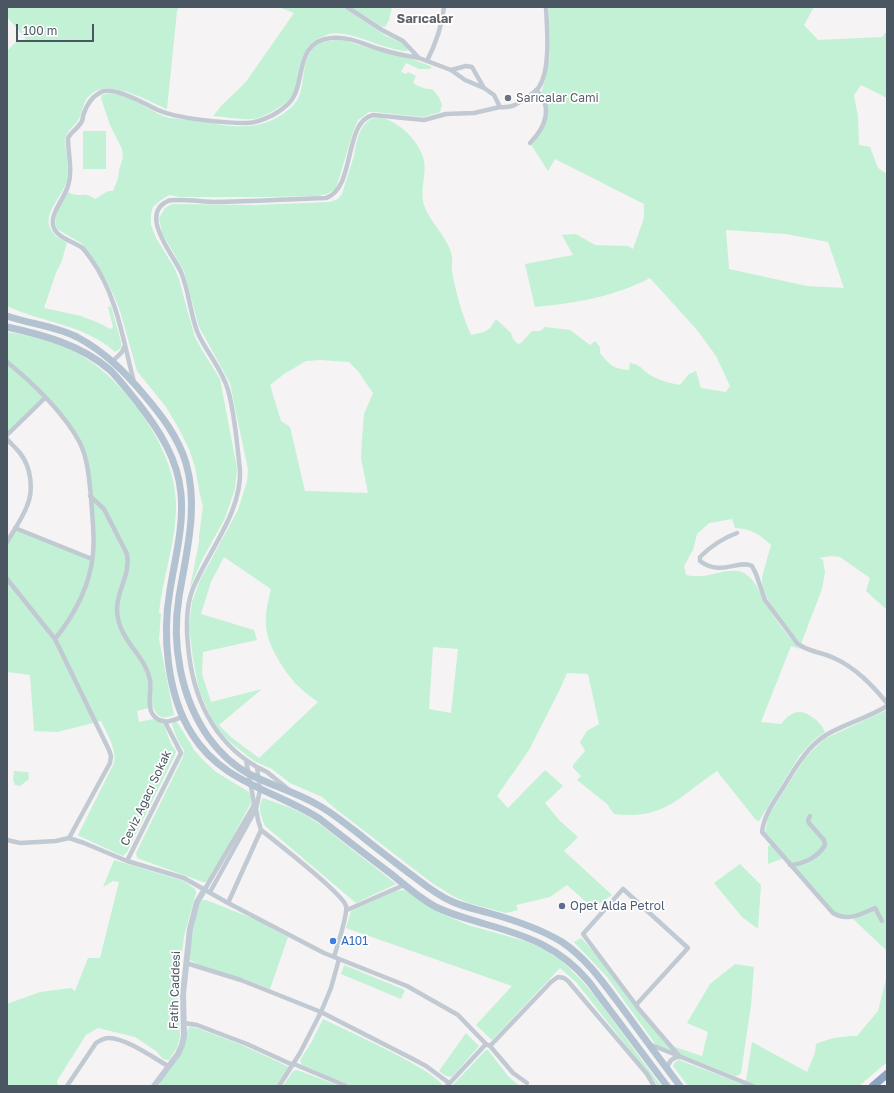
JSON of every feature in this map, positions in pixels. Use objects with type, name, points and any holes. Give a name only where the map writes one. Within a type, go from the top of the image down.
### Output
[{"type":"highway","points":[[873,1086],[887,1074]]},
{"type":"main road","points":[[7,316],[68,333],[92,346],[113,361],[134,382],[169,427],[183,456],[188,474],[191,495],[191,525],[176,620],[179,660],[186,694],[196,717],[208,736],[228,759],[249,775],[294,793],[328,811],[442,897],[460,905],[522,923],[542,931],[563,943],[579,955],[595,973],[680,1086]]},
{"type":"main road","points":[[7,327],[50,337],[86,353],[101,363],[117,378],[146,413],[170,451],[179,484],[181,506],[180,534],[167,606],[166,639],[171,676],[182,717],[191,734],[209,757],[228,772],[251,785],[315,816],[430,904],[444,911],[522,935],[540,942],[562,955],[579,970],[589,982],[667,1086]]},
{"type":"street","points":[[347,7],[382,30],[406,43],[419,58]]},
{"type":"street","points":[[427,61],[438,38],[442,25],[444,7]]},
{"type":"street","points":[[294,793],[267,772],[246,760],[219,735],[204,710],[196,689],[188,653],[186,629],[187,610],[192,591],[234,505],[240,482],[239,458],[230,397],[226,383],[197,331],[181,272],[158,228],[158,212],[165,203],[172,200],[214,202],[326,198],[338,190],[344,176],[359,126],[365,118],[369,116],[373,115],[424,120],[446,114],[474,113],[500,107],[512,107],[536,90],[543,78],[547,51],[546,7]]},
{"type":"street","points":[[134,382],[116,308],[98,270],[84,251],[57,233],[52,224],[54,214],[66,191],[69,180],[68,138],[81,124],[86,106],[101,92],[108,91],[133,97],[168,113],[206,119],[250,123],[271,116],[288,105],[295,94],[304,57],[313,46],[325,39],[346,38],[384,50],[419,58],[451,70],[465,80],[493,93],[500,107]]},
{"type":"street","points":[[451,70],[466,66],[472,67],[484,88]]},
{"type":"street","points":[[530,143],[541,130],[545,117],[546,104],[543,97],[536,90]]},
{"type":"street","points":[[113,361],[122,352],[124,345]]},
{"type":"street","points":[[7,362],[35,387],[69,426],[80,444],[88,468],[93,531],[90,576],[85,590],[72,615],[55,639]]},
{"type":"street","points":[[7,435],[45,398]]},
{"type":"street","points":[[7,439],[20,452],[27,463],[31,483],[27,507],[7,542]]},
{"type":"street","points":[[90,496],[104,509],[127,554],[128,569],[117,603],[117,612],[124,635],[142,661],[150,680],[150,707],[152,714],[156,719],[165,722],[182,717]]},
{"type":"street","points":[[15,528],[92,559]]},
{"type":"street","points":[[737,533],[724,538],[712,547],[700,557],[700,561],[720,568],[745,565],[752,566],[765,600],[797,643],[802,648],[829,656],[848,666],[873,686],[887,703]]},
{"type":"street","points":[[7,579],[55,639],[111,756],[110,763],[69,838]]},
{"type":"street","points":[[882,921],[875,908],[858,916],[838,916],[830,910],[790,866],[762,832],[764,820],[769,810],[797,765],[816,743],[829,733],[887,706]]},
{"type":"street","name":"Ceviz Ağacı Sokak","points":[[127,861],[181,753],[165,722]]},
{"type":"street","points":[[207,891],[253,807],[254,803],[246,760]]},
{"type":"street","points":[[207,891],[256,809],[260,790],[257,778],[257,766]]},
{"type":"street","points":[[256,809],[261,830],[339,894],[345,902],[347,910],[331,988],[321,1012],[293,1065],[279,1086]]},
{"type":"street","points":[[790,866],[814,857],[825,845],[824,840],[808,823],[810,816]]},
{"type":"street","points":[[228,903],[261,830]]},
{"type":"street","points":[[7,840],[20,843],[56,842],[69,838],[127,861],[184,878],[314,948],[398,982],[450,1010],[461,1018],[513,1073],[527,1085]]},
{"type":"street","points":[[347,910],[404,885]]},
{"type":"street","points":[[636,1005],[688,948],[623,889],[583,934],[636,1005],[680,1057]]},
{"type":"street","name":"Fatih Caddesi","points":[[154,1086],[178,1054],[182,1045],[184,1023],[183,1000],[188,940],[197,902],[207,891]]},
{"type":"street","points":[[186,963],[241,980],[321,1012],[426,1066],[448,1085],[551,982],[558,977],[562,977],[568,981],[587,1002],[647,1074],[654,1086]]},
{"type":"street","points":[[184,1023],[197,1026],[247,1044],[293,1065],[346,1086]]},
{"type":"street","points":[[67,1086],[96,1043],[101,1039],[107,1038],[125,1042],[168,1066]]},
{"type":"street","points":[[648,1044],[753,1086]]},
{"type":"street","points":[[667,1069],[671,1060],[680,1057]]},
{"type":"green space","points":[[7,7],[179,7],[177,11],[167,109],[138,96],[116,89],[106,88],[96,90],[89,96],[84,103],[79,119],[69,131],[65,139],[68,165],[67,180],[50,213],[50,227],[58,238],[67,243],[62,261],[57,270],[44,308],[81,316],[110,329],[113,327],[108,307],[111,306],[121,342],[121,347],[115,352],[90,335],[7,306],[7,51],[16,42],[26,39],[7,17]]},
{"type":"green space","points":[[278,7],[343,7],[386,36],[405,44],[408,49],[407,51],[397,50],[347,34],[329,34],[318,39],[306,50],[301,64],[298,80],[292,95],[281,106],[264,116],[253,119],[213,116],[221,106],[245,83],[294,13]]},
{"type":"green space","points":[[351,7],[392,7],[389,20],[385,27]]},
{"type":"green space","points":[[549,7],[814,7],[804,25],[818,40],[882,37],[887,31],[887,98],[861,85],[854,95],[858,117],[859,145],[870,147],[878,168],[887,174],[887,610],[866,591],[870,578],[840,557],[831,556],[819,558],[823,560],[825,572],[822,589],[801,644],[777,615],[767,598],[764,589],[762,578],[771,545],[755,533],[735,528],[732,519],[709,523],[697,534],[693,550],[684,566],[686,575],[700,576],[725,571],[738,571],[746,574],[755,583],[777,621],[800,649],[791,646],[761,722],[781,724],[792,714],[799,712],[807,714],[816,720],[825,732],[815,739],[800,755],[759,821],[756,820],[717,771],[681,798],[659,810],[631,815],[614,814],[607,804],[577,780],[581,776],[573,768],[573,765],[585,751],[580,742],[587,731],[599,724],[588,674],[567,673],[529,750],[497,796],[508,808],[545,770],[563,786],[545,803],[560,821],[578,837],[564,851],[612,895],[593,908],[567,885],[550,897],[516,905],[518,910],[506,913],[468,903],[432,883],[322,797],[290,783],[272,769],[254,761],[230,742],[221,733],[212,720],[199,690],[193,659],[189,626],[192,602],[200,580],[238,510],[247,481],[248,470],[230,383],[199,327],[184,271],[162,233],[159,218],[165,208],[172,204],[254,205],[330,202],[338,199],[342,194],[354,156],[358,137],[364,125],[374,118],[386,119],[399,126],[407,133],[415,142],[423,157],[425,169],[422,193],[424,205],[430,218],[450,249],[455,288],[471,335],[484,332],[490,328],[496,319],[511,333],[513,339],[518,344],[521,343],[532,331],[540,331],[545,327],[570,330],[590,345],[595,341],[600,347],[600,353],[609,363],[619,369],[629,370],[630,363],[635,364],[655,378],[680,385],[689,374],[696,371],[701,388],[726,392],[730,386],[716,356],[697,330],[650,278],[622,290],[594,298],[535,307],[525,264],[573,255],[562,235],[576,234],[595,245],[628,246],[633,249],[644,218],[644,204],[555,159],[548,171],[530,143],[541,130],[546,107],[541,94],[550,57]],"holes":[[[726,230],[786,234],[828,242],[844,288],[807,286],[729,269]],[[321,360],[349,362],[358,371],[373,393],[364,414],[361,458],[368,493],[305,491],[290,427],[281,421],[270,385],[284,374],[306,361]],[[224,557],[271,589],[267,608],[266,626],[267,634],[273,650],[282,666],[293,680],[318,702],[259,758],[232,738],[219,725],[262,689],[211,702],[202,674],[203,652],[257,640],[254,630],[201,614],[211,582]],[[433,647],[458,649],[451,713],[429,709]]]},
{"type":"green space","points":[[336,40],[401,56],[432,67],[430,69],[419,69],[406,63],[401,72],[406,74],[408,72],[416,76],[413,83],[420,87],[432,89],[439,97],[442,105],[440,112],[423,117],[369,112],[358,120],[337,185],[334,190],[327,194],[318,196],[270,197],[180,197],[169,195],[153,207],[151,214],[151,225],[156,238],[174,267],[179,279],[195,337],[220,379],[237,468],[235,489],[225,518],[201,562],[190,588],[199,542],[203,506],[195,467],[189,449],[166,407],[137,371],[120,311],[106,279],[81,243],[57,229],[57,214],[68,192],[75,195],[91,196],[95,199],[108,191],[113,191],[118,179],[123,158],[122,149],[110,125],[101,98],[102,95],[109,93],[117,94],[169,118],[232,126],[257,125],[276,118],[293,105],[302,88],[305,67],[309,54],[318,44]]},
{"type":"green space","points":[[83,131],[106,131],[106,169],[83,169]]},
{"type":"green space","points":[[7,332],[27,335],[55,343],[74,351],[99,368],[115,382],[145,419],[157,439],[167,460],[173,482],[176,502],[176,516],[159,613],[161,614],[159,639],[174,715],[161,717],[157,714],[153,707],[137,711],[139,722],[153,719],[164,725],[171,744],[176,751],[127,852],[123,856],[78,835],[114,763],[115,758],[113,747],[101,721],[57,732],[34,731],[30,675],[7,672],[7,542],[15,528],[92,559],[93,553],[88,468],[75,435],[45,399],[7,435]]},
{"type":"green space","points":[[887,710],[887,951],[851,917],[838,916],[784,858],[768,864],[768,846],[771,845],[765,833],[768,816],[805,758],[824,739]]},
{"type":"green space","points":[[176,721],[195,751],[204,761],[216,772],[249,792],[252,801],[210,879],[206,882],[137,858],[136,853],[183,757],[184,750],[178,741],[172,725],[173,722]]},
{"type":"green space","points":[[14,771],[28,772],[29,779],[20,786],[15,785],[13,779]]},
{"type":"green space","points":[[263,798],[291,808],[321,825],[396,884],[356,903],[265,826],[260,808]]},
{"type":"green space","points":[[114,860],[184,881],[195,889],[196,893],[184,936],[177,997],[180,1036],[177,1048],[169,1060],[163,1059],[156,1051],[135,1037],[98,1028],[86,1035],[57,1081],[58,1086],[7,1086],[7,1004],[40,992],[71,988],[75,991],[88,958],[100,958],[119,882],[113,881],[103,887]]},
{"type":"green space","points":[[740,864],[761,885],[758,929],[742,917],[714,883]]},
{"type":"green space","points":[[404,890],[440,913],[468,925],[528,942],[545,950],[562,961],[595,996],[661,1086],[658,1086],[576,982],[560,968],[492,1040],[476,1025],[512,986],[346,928],[351,911],[395,891]]},
{"type":"green space","points":[[203,900],[257,920],[288,937],[270,989],[248,980],[199,965],[190,960],[189,957],[195,918],[200,902]]},
{"type":"green space","points":[[581,938],[602,960],[663,1040],[675,1047],[702,1056],[708,1032],[687,1023],[710,984],[735,964],[754,967],[751,1005],[741,1073],[735,1076],[656,1045],[607,977],[574,942]]},
{"type":"green space","points":[[344,965],[405,990],[401,999],[341,974]]},
{"type":"green space","points":[[887,975],[887,1062],[859,1086],[758,1086],[746,1081],[752,1042],[807,1072],[815,1053],[816,1044],[826,1040],[846,1036],[857,1036],[878,1011]]},
{"type":"green space","points":[[323,1019],[407,1060],[437,1079],[443,1086],[351,1086],[302,1065],[300,1060],[311,1043]]},
{"type":"green space","points":[[189,1027],[197,1028],[242,1045],[289,1067],[276,1086],[160,1086],[160,1081],[176,1061],[183,1049]]},
{"type":"green space","points":[[466,1033],[479,1046],[452,1077],[446,1076],[439,1071]]},
{"type":"green space","points":[[486,1050],[488,1050],[508,1076],[519,1086],[452,1086]]},
{"type":"green space","points":[[679,1060],[748,1086],[688,1086],[673,1066],[675,1062]]},
{"type":"green space","points":[[297,1070],[340,1086],[283,1086],[293,1071]]},
{"type":"place","name":"Sarıcalar Cami","points":[[508,98]]},
{"type":"place","name":"Opet Alda Petrol","points":[[562,906]]},
{"type":"place","name":"A101","points":[[333,941]]},
{"type":"district","name":"Sarıcalar","points":[[425,19]]}]
